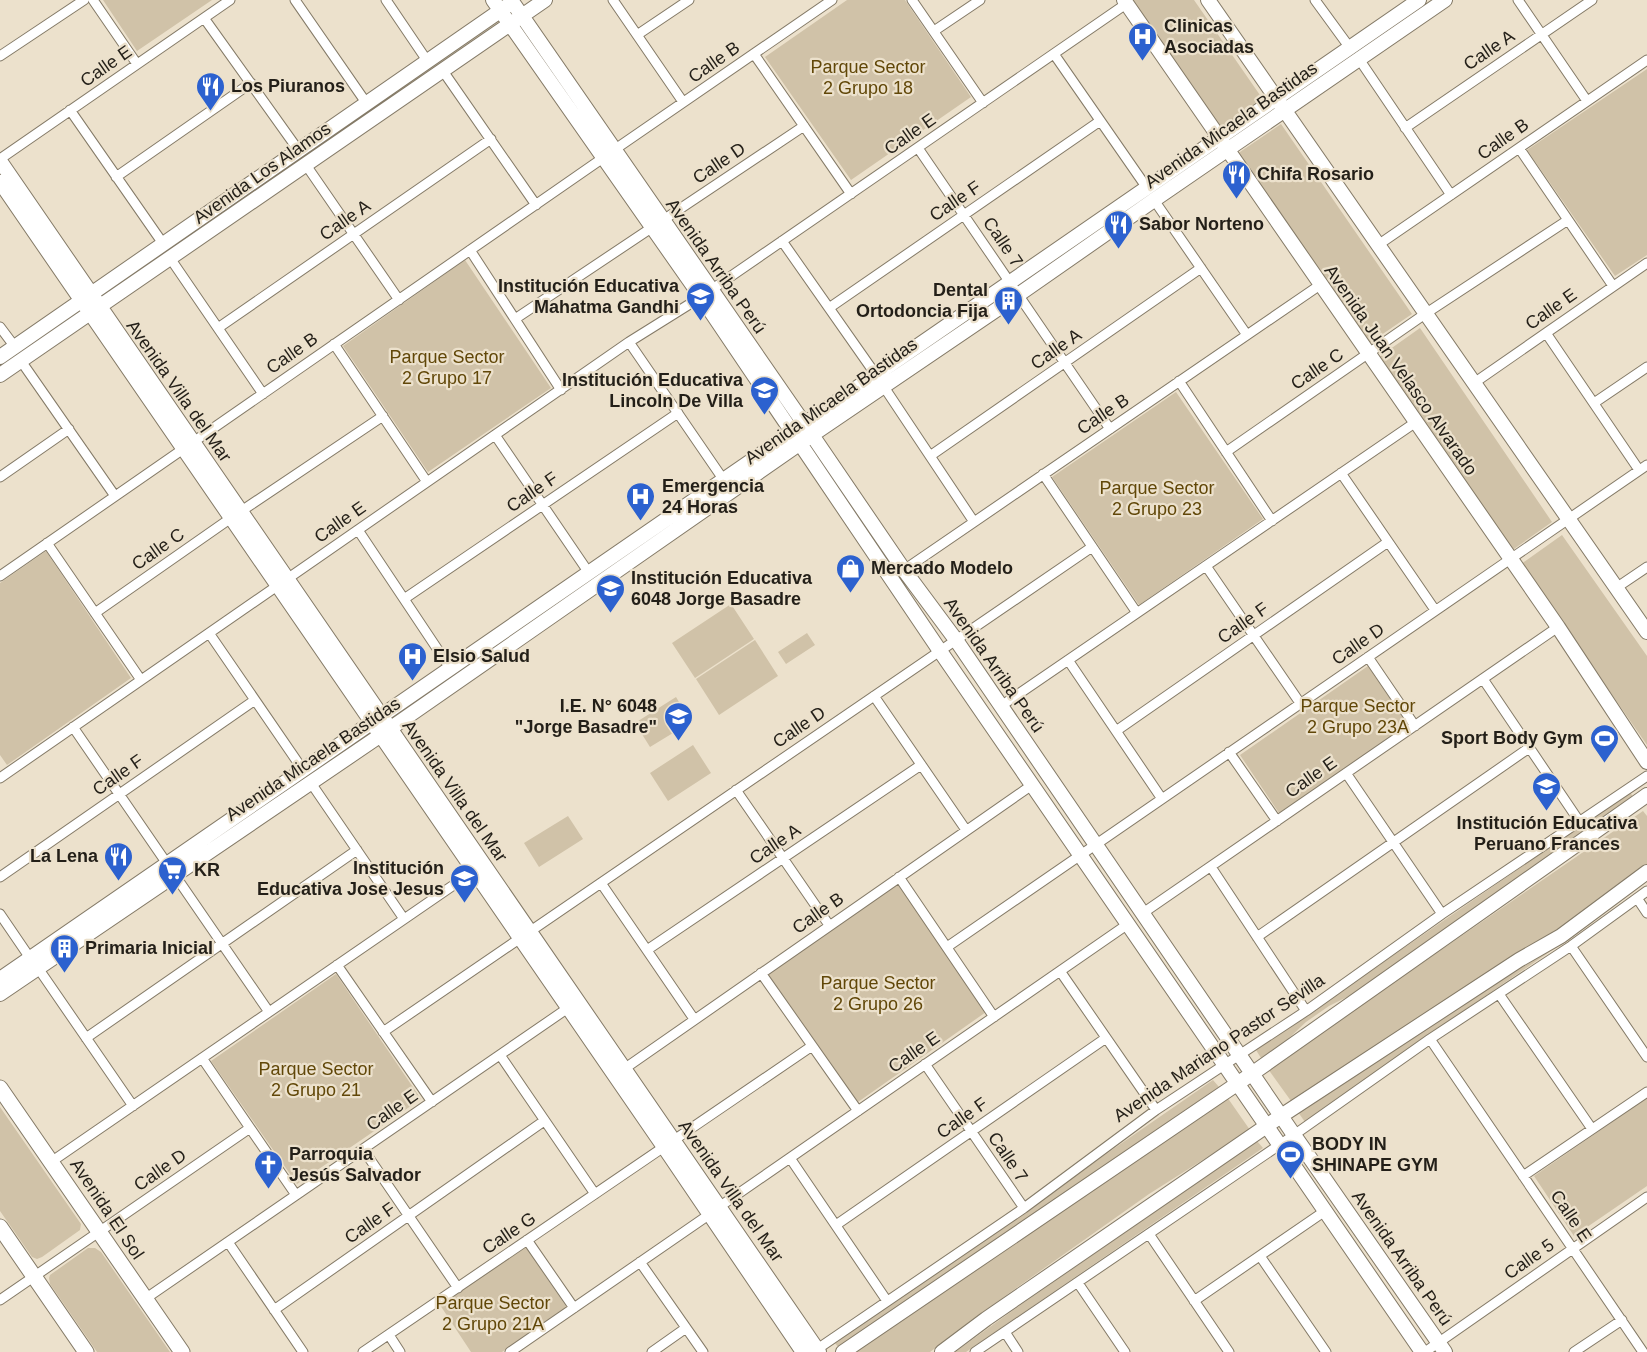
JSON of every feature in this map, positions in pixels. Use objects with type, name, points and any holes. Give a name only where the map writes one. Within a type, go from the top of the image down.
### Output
[{"type":"main road","name":"Avenida El Sol","points":[[0,1088],[182,1352]]},
{"type":"main road","points":[[0,1227],[79,1350]]},
{"type":"street","points":[[0,56],[84,0]]},
{"type":"street","points":[[93,0],[137,64]]},
{"type":"street","name":"Calle E","points":[[0,160],[230,0]]},
{"type":"street","points":[[295,0],[367,104]]},
{"type":"street","points":[[386,0],[428,62]]},
{"type":"street","name":"Avenida Los Alamos","points":[[0,375],[545,0]]},
{"type":"street","points":[[613,0],[683,102]]},
{"type":"street","points":[[638,35],[689,0]]},
{"type":"street","points":[[812,0],[818,10]]},
{"type":"street","name":"Calle B","points":[[0,576],[832,0]]},
{"type":"street","points":[[912,0],[983,103]]},
{"type":"street","points":[[934,31],[980,0]]},
{"type":"street","points":[[1208,0],[1647,632]]},
{"type":"street","points":[[1315,0],[1451,195]]},
{"type":"street","name":"Avenida Micaela Bastidas","points":[[1354,54],[1419,0]]},
{"type":"street","name":"Avenida Micaela Bastidas","points":[[0,994],[34,963],[171,870],[311,783],[386,732],[880,381],[1011,282],[1150,194],[1354,54],[1445,0]]},
{"type":"street","points":[[1518,0],[1587,101]]},
{"type":"street","name":"Calle A","points":[[1405,128],[1592,0]]},
{"type":"street","name":"Avenida Los Alamos","points":[[0,357],[428,62],[497,5],[513,1]]},
{"type":"street","name":"Avenida Arriba Perú","points":[[513,1],[608,154]]},
{"type":"street","name":"Calle E","points":[[3,776],[629,342],[706,293],[983,103],[1125,2]]},
{"type":"street","name":"Avenida Juan Velasco Alvarado","points":[[1125,2],[1558,627],[1647,762]]},
{"type":"street","name":"Avenida Arriba Perú","points":[[497,5],[608,154],[706,293],[809,430],[904,570],[956,640],[1001,706],[1088,850],[1128,924],[1325,1211],[1432,1349]]},
{"type":"street","points":[[204,18],[299,152]]},
{"type":"street","points":[[754,54],[851,194]]},
{"type":"street","points":[[1054,54],[1247,335]]},
{"type":"street","name":"Calle B","points":[[1378,245],[1647,60]]},
{"type":"street","points":[[443,70],[536,205]]},
{"type":"street","points":[[116,177],[251,83]]},
{"type":"street","points":[[70,110],[164,245]]},
{"type":"street","name":"Calle F","points":[[829,308],[1100,121]]},
{"type":"street","name":"Calle D","points":[[657,224],[804,126]]},
{"type":"street","name":"Calle A","points":[[218,328],[491,139]]},
{"type":"street","name":"Calle 7","points":[[918,147],[1110,429]]},
{"type":"street","points":[[1519,148],[1613,286]]},
{"type":"street","name":"Avenida Villa del Mar","points":[[0,160],[86,298]]},
{"type":"street","points":[[306,165],[399,300]]},
{"type":"street","name":"Avenida Villa del Mar","points":[[0,182],[95,310],[283,582],[525,935],[568,1008],[669,1143],[816,1351]]},
{"type":"street","name":"Avenida Micaela Bastidas","points":[[880,381],[1018,296],[1150,194]]},
{"type":"street","points":[[1425,314],[1568,219]]},
{"type":"street","points":[[515,319],[657,224]]},
{"type":"street","points":[[782,241],[880,381],[974,522]]},
{"type":"street","points":[[470,250],[561,390]]},
{"type":"street","points":[[170,258],[263,394]]},
{"type":"street","name":"Calle E","points":[[1473,383],[1647,263]]},
{"type":"street","name":"Calle A","points":[[930,456],[1201,268]]},
{"type":"street","name":"Calle B","points":[[904,570],[1320,285]]},
{"type":"street","name":"Avenida Arriba Perú","points":[[706,293],[797,438],[1032,785],[1143,913],[1253,1073],[1432,1349]]},
{"type":"street","name":"Calle C","points":[[1226,452],[1425,314]]},
{"type":"street","points":[[0,327],[15,347]]},
{"type":"street","points":[[1546,333],[1594,404],[1643,467]]},
{"type":"street","points":[[629,342],[723,479]]},
{"type":"street","points":[[334,344],[427,482]]},
{"type":"street","points":[[21,361],[115,496]]},
{"type":"street","points":[[1594,404],[1647,367]]},
{"type":"street","points":[[1179,381],[1272,521]]},
{"type":"street","name":"Calle F","points":[[404,599],[678,414]]},
{"type":"street","points":[[236,515],[383,416]]},
{"type":"street","points":[[1001,706],[1416,422]]},
{"type":"street","points":[[0,477],[69,429]]},
{"type":"street","points":[[495,435],[589,573]]},
{"type":"street","name":"Avenida Micaela Bastidas","points":[[171,870],[303,770],[723,479],[797,438]]},
{"type":"street","name":"Calle D","points":[[1088,850],[1643,467]]},
{"type":"street","points":[[1341,473],[1435,610]]},
{"type":"street","points":[[1043,474],[1137,613]]},
{"type":"street","name":"Calle C","points":[[95,613],[236,515]]},
{"type":"street","points":[[358,530],[450,668]]},
{"type":"street","name":"Calle F","points":[[1116,731],[1388,542]]},
{"type":"street","points":[[47,543],[141,680]]},
{"type":"street","name":"Calle D","points":[[525,935],[1092,547]]},
{"type":"street","points":[[1206,566],[1300,704]]},
{"type":"street","points":[[1616,588],[1647,567]]},
{"type":"street","name":"Calle E","points":[[1143,913],[1558,627]]},
{"type":"street","points":[[209,633],[303,770]]},
{"type":"street","points":[[1368,657],[1415,726]]},
{"type":"street","points":[[1068,660],[1162,799]]},
{"type":"street","points":[[1483,679],[1579,821]]},
{"type":"street","points":[[874,696],[966,830]]},
{"type":"street","name":"Calle F","points":[[0,877],[255,700]]},
{"type":"street","points":[[73,728],[269,1012]]},
{"type":"street","name":"Avenida Villa del Mar","points":[[386,732],[474,870],[624,1069],[669,1143]]},
{"type":"street","points":[[1257,937],[1529,748]]},
{"type":"street","points":[[1229,752],[1277,821]]},
{"type":"street","points":[[0,764],[3,776]]},
{"type":"street","name":"Calle A","points":[[647,950],[921,765]]},
{"type":"street","points":[[1346,773],[1442,914]]},
{"type":"street","name":"Avenida Mariano Pastor Sevilla","points":[[816,1351],[1024,1208],[1156,1110],[1306,1011],[1442,914],[1647,776]]},
{"type":"street","points":[[311,783],[404,919]]},
{"type":"street","name":"Calle B","points":[[624,1069],[1032,785]]},
{"type":"street","points":[[736,790],[829,925]]},
{"type":"street","name":"Avenida Mariano Pastor Sevilla","points":[[843,1352],[1253,1073],[1647,795]]},
{"type":"street","points":[[86,1038],[357,850]]},
{"type":"street","points":[[947,947],[1088,850]]},
{"type":"street","points":[[1210,867],[1306,1011]]},
{"type":"street","points":[[51,1162],[474,870]]},
{"type":"street","points":[[942,1352],[986,1319],[1266,1126],[1519,960],[1561,936],[1647,872]]},
{"type":"street","points":[[899,877],[994,1017]]},
{"type":"street","points":[[601,883],[694,1019]]},
{"type":"street","points":[[975,1352],[1294,1135],[1430,1039],[1571,946],[1647,891]]},
{"type":"street","points":[[1637,898],[1647,913]]},
{"type":"street","points":[[0,914],[133,1106]]},
{"type":"street","name":"Calle E","points":[[510,1352],[1128,924]]},
{"type":"street","points":[[383,1032],[525,935]]},
{"type":"street","points":[[1571,946],[1647,1057]]},
{"type":"street","name":"Avenida Micaela Bastidas","points":[[0,979],[34,963]]},
{"type":"street","points":[[337,965],[432,1102]]},
{"type":"street","points":[[1060,971],[1156,1110]]},
{"type":"street","points":[[761,973],[858,1111]]},
{"type":"street","points":[[1498,994],[1592,1129]]},
{"type":"street","name":"Calle E","points":[[145,1299],[568,1008]]},
{"type":"street","name":"Calle F","points":[[836,1225],[1106,1038]]},
{"type":"street","name":"Calle E","points":[[1430,1039],[1643,1352]]},
{"type":"street","points":[[669,1143],[812,1046]]},
{"type":"street","points":[[500,1055],[594,1194]]},
{"type":"street","points":[[202,1058],[297,1195]]},
{"type":"street","name":"Calle 7","points":[[925,1064],[1024,1208]]},
{"type":"street","points":[[1523,1176],[1647,1092]]},
{"type":"street","name":"Calle F","points":[[274,1310],[544,1121]]},
{"type":"street","name":"Calle D","points":[[0,1300],[250,1128]]},
{"type":"street","name":"Calle G","points":[[363,1352],[669,1143]]},
{"type":"street","points":[[363,1149],[458,1288]]},
{"type":"street","points":[[790,1158],[887,1301]]},
{"type":"street","name":"Calle 5","points":[[1432,1349],[1573,1249],[1645,1202]]},
{"type":"street","name":"Avenida Villa del Mar","points":[[715,1210],[803,1352]]},
{"type":"street","points":[[1194,1301],[1325,1211]]},
{"type":"street","points":[[1149,1234],[1229,1352]]},
{"type":"street","points":[[527,1240],[574,1308]]},
{"type":"street","points":[[228,1242],[303,1352]]},
{"type":"street","points":[[1260,1256],[1326,1352]]},
{"type":"street","points":[[640,1262],[703,1352]]},
{"type":"street","points":[[1078,1283],[1125,1352]]},
{"type":"street","points":[[1574,1352],[1622,1320]]},
{"type":"street","points":[[652,1352],[686,1328]]},
{"type":"street","points":[[1005,1332],[1018,1352]]},
{"type":"street","points":[[389,1335],[400,1352]]},
{"type":"green space","points":[[103,0],[212,0],[137,51]]},
{"type":"green space","name":"Parque Sector 2 Grupo 18","points":[[847,0],[905,0],[971,97],[851,180],[765,57]]},
{"type":"green space","points":[[1132,0],[1194,0],[1262,98],[1221,128]]},
{"type":"green space","points":[[1647,69],[1647,255],[1615,276],[1527,150]]},
{"type":"green space","points":[[1281,124],[1412,314],[1368,344],[1237,154]]},
{"type":"green space","name":"Parque Sector 2 Grupo 17","points":[[465,260],[551,388],[428,472],[343,346]]},
{"type":"green space","points":[[1420,328],[1552,522],[1511,551],[1379,357]]},
{"type":"green space","name":"Parque Sector 2 Grupo 23","points":[[1176,392],[1263,519],[1139,605],[1052,477]]},
{"type":"green space","points":[[1562,535],[1647,656],[1647,745],[1521,564]]},
{"type":"green space","points":[[46,551],[131,678],[7,765],[0,755],[0,583]]},
{"type":"green space","points":[[731,604],[754,639],[695,678],[672,643]]},
{"type":"green space","points":[[807,633],[815,645],[786,664],[778,652]]},
{"type":"green space","points":[[755,640],[778,676],[719,715],[696,679]]},
{"type":"green space","name":"Parque Sector 2 Grupo 23A","points":[[1368,666],[1408,725],[1279,813],[1240,755]]},
{"type":"green space","points":[[676,697],[691,722],[650,747],[635,723]]},
{"type":"green space","points":[[693,745],[711,773],[668,801],[650,773]]},
{"type":"green space","points":[[1630,792],[1635,800],[1359,991],[1329,1006],[1261,1058],[1256,1050]]},
{"type":"green space","points":[[1643,811],[1647,816],[1647,869],[1559,931],[1530,947],[1291,1101],[1268,1069]]},
{"type":"green space","points":[[568,816],[583,839],[539,867],[524,843]]},
{"type":"green space","name":"Parque Sector 2 Grupo 26","points":[[898,883],[986,1012],[858,1102],[768,974]]},
{"type":"green space","points":[[1577,933],[1305,1122],[1298,1112],[1442,1018]]},
{"type":"green space","name":"Parque Sector 2 Grupo 21","points":[[336,974],[421,1099],[297,1184],[211,1061]]},
{"type":"green space","points":[[1213,1080],[1219,1087],[839,1348],[834,1342]]},
{"type":"green space","points":[[1227,1097],[1250,1130],[1149,1194],[930,1352],[856,1352]]},
{"type":"green space","points":[[1647,1098],[1647,1186],[1574,1236],[1534,1176]]},
{"type":"green space","points":[[0,1107],[81,1224],[80,1230],[37,1259],[32,1257],[0,1211]]},
{"type":"green space","points":[[1257,1141],[1263,1148],[966,1352],[955,1352],[1019,1306]]},
{"type":"green space","name":"Parque Sector 2 Grupo 21A","points":[[526,1247],[567,1308],[502,1352],[471,1352],[440,1305]]},
{"type":"green space","points":[[88,1248],[95,1248],[101,1252],[170,1352],[97,1352],[50,1284],[49,1278]]},
{"type":"place","name":"Clinicas Asociadas","points":[[1143,62]]},
{"type":"place","name":"Los Piuranos","points":[[210,112]]},
{"type":"place","name":"Chifa Rosario","points":[[1236,200]]},
{"type":"place","name":"Sabor Norteno","points":[[1118,250]]},
{"type":"place","name":"Institución Educativa Mahatma Gandhi","points":[[700,322]]},
{"type":"place","name":"Dental Ortodoncia Fija","points":[[1009,326]]},
{"type":"place","name":"Institución Educativa Lincoln De Villa","points":[[764,416]]},
{"type":"place","name":"Emergencia 24 Horas","points":[[641,522]]},
{"type":"place","name":"Mercado Modelo","points":[[850,594]]},
{"type":"place","name":"Institución Educativa 6048 Jorge Basadre","points":[[610,614]]},
{"type":"place","name":"Elsio Salud","points":[[412,682]]},
{"type":"place","name":"I.E. N° 6048 \"Jorge Basadre\"","points":[[678,742]]},
{"type":"place","name":"Sport Body Gym","points":[[1604,764]]},
{"type":"place","name":"Institución Educativa Peruano Frances","points":[[1547,812]]},
{"type":"place","name":"La Lena","points":[[119,882]]},
{"type":"place","name":"KR","points":[[173,896]]},
{"type":"place","name":"Institución Educativa Jose Jesus","points":[[465,904]]},
{"type":"place","name":"Primaria Inicial","points":[[64,974]]},
{"type":"place","name":"BODY IN SHINAPE GYM","points":[[1291,1180]]},
{"type":"place","name":"Parroquia Jesús Salvador","points":[[268,1190]]}]
